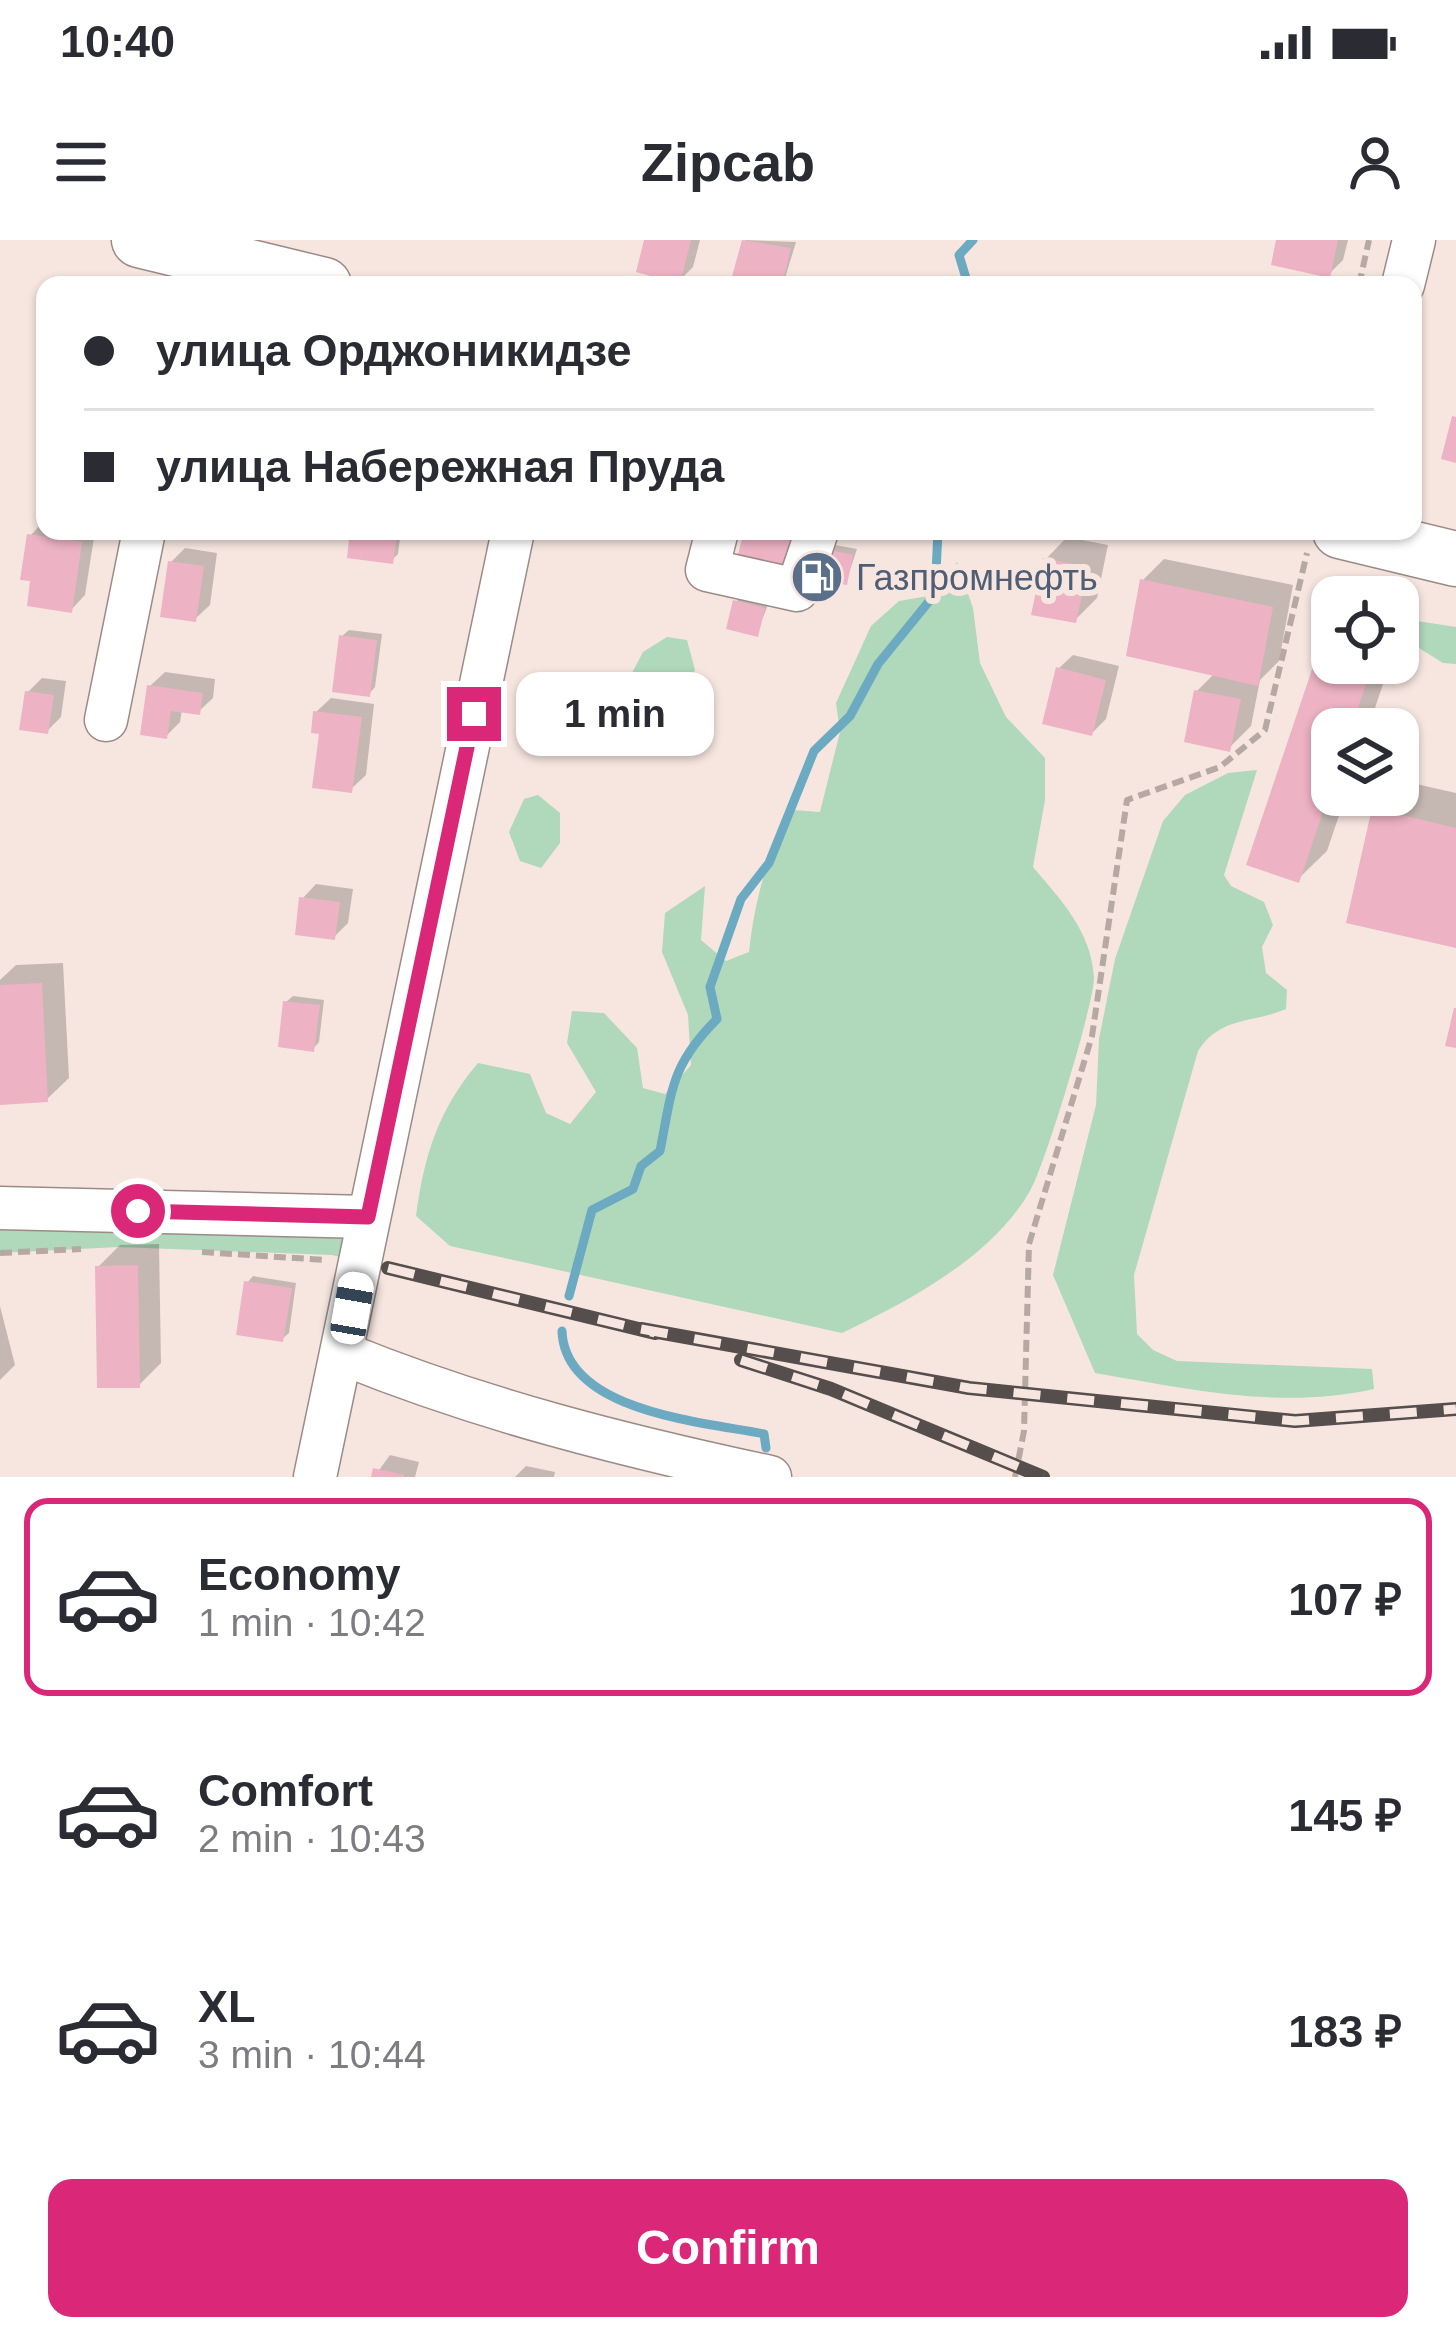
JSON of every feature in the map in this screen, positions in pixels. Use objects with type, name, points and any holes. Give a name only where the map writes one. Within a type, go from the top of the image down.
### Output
[{"type":"main road","points":[[139,240],[197,270],[248,276]]},
{"type":"main road","points":[[1380,540],[1456,559]]},
{"type":"street","points":[[1405,276],[1414,240]]},
{"type":"street","points":[[106,720],[142,540]]},
{"type":"street","points":[[315,1477],[510,540]]},
{"type":"street","points":[[715,540],[707,570],[796,590],[814,540]]},
{"type":"street","points":[[0,1208],[368,1217]]},
{"type":"street","points":[[344,1354],[606,1460],[770,1477]]},
{"type":"path","points":[[1361,276],[1369,240]]},
{"type":"path","points":[[1015,1477],[1024,1431],[1029,1244],[1092,1036],[1127,800],[1220,767],[1265,730],[1304,580]]},
{"type":"path","points":[[0,1252],[95,1248]]},
{"type":"path","points":[[185,1251],[360,1262]]},
{"type":"green space","points":[[957,562],[973,608],[980,663],[1006,717],[1045,758],[1045,800],[1033,867],[1081,931],[1094,977],[1047,1149],[1015,1213],[948,1274],[842,1333],[450,1246],[416,1216],[435,1135],[464,1081],[478,1063],[530,1074],[546,1113],[570,1124],[596,1092],[567,1043],[572,1011],[604,1013],[637,1048],[643,1088],[665,1094],[691,1065],[688,1015],[662,952],[665,913],[705,886],[701,940],[726,961],[749,952],[763,878],[784,827],[793,810],[820,812],[840,732],[836,703],[871,626],[899,601],[934,595]]},
{"type":"green space","points":[[1419,621],[1456,627],[1456,664],[1443,663],[1419,648]]},
{"type":"green space","points":[[667,637],[687,640],[695,670],[681,696],[645,703],[632,673],[643,652]]},
{"type":"green space","points":[[1257,770],[1224,875],[1231,886],[1264,902],[1273,925],[1262,947],[1266,973],[1287,990],[1286,1009],[1226,1026],[1198,1051],[1134,1275],[1137,1334],[1153,1350],[1177,1361],[1372,1369],[1374,1389],[1339,1395],[1234,1395],[1095,1373],[1053,1275],[1096,1105],[1099,1039],[1115,959],[1163,821],[1185,795],[1228,773]]},
{"type":"green space","points":[[538,795],[560,813],[560,843],[541,868],[520,861],[509,832],[524,799]]},
{"type":"green space","points":[[0,1208],[368,1217],[360,1262],[332,1255],[119,1247],[0,1253]]},
{"type":"building","points":[[644,240],[691,240],[682,276],[636,272]]},
{"type":"building","points":[[742,240],[791,248],[784,276],[732,276]]},
{"type":"building","points":[[1276,240],[1338,240],[1330,276],[1271,265]]},
{"type":"building","points":[[1452,416],[1456,417],[1456,463],[1441,459]]},
{"type":"building","points":[[27,534],[36,535],[36,540],[82,542],[72,613],[27,606],[30,581],[20,580]]},
{"type":"building","points":[[349,540],[396,540],[393,564],[347,558]]},
{"type":"building","points":[[742,540],[807,544],[799,577],[736,562]]},
{"type":"building","points":[[815,547],[853,555],[847,585],[809,578]]},
{"type":"building","points":[[1043,558],[1088,567],[1076,623],[1031,615]]},
{"type":"building","points":[[168,561],[204,566],[196,622],[160,617]]},
{"type":"building","points":[[1140,579],[1273,607],[1258,686],[1126,656]]},
{"type":"building","points":[[733,600],[765,608],[758,637],[726,629]]},
{"type":"building","points":[[339,635],[377,640],[370,697],[332,692]]},
{"type":"building","points":[[1056,667],[1106,680],[1092,736],[1042,724]]},
{"type":"building","points":[[1311,672],[1311,684],[1366,684],[1358,708],[1311,708],[1311,816],[1322,816],[1299,883],[1246,865]]},
{"type":"building","points":[[147,685],[203,693],[200,715],[171,711],[167,739],[140,735]]},
{"type":"building","points":[[1194,690],[1241,699],[1230,752],[1184,742]]},
{"type":"building","points":[[25,691],[54,695],[48,734],[19,730]]},
{"type":"building","points":[[313,711],[362,717],[352,793],[312,788],[319,734],[311,733]]},
{"type":"building","points":[[1370,816],[1406,816],[1456,828],[1456,948],[1346,923]]},
{"type":"building","points":[[299,897],[340,902],[335,940],[295,935]]},
{"type":"building","points":[[42,983],[48,1102],[0,1105],[0,985]]},
{"type":"building","points":[[283,1001],[320,1005],[314,1052],[278,1047]]},
{"type":"building","points":[[1456,1008],[1456,1048],[1445,1046]]},
{"type":"building","points":[[138,1265],[140,1388],[97,1388],[95,1266]]},
{"type":"building","points":[[244,1281],[292,1288],[283,1342],[236,1335]]},
{"type":"building","points":[[373,1468],[404,1475],[404,1477],[371,1477]]},
{"type":"waterway","points":[[965,276],[959,255],[973,240]]},
{"type":"waterway","points":[[569,1296],[592,1210],[633,1189],[641,1166],[660,1151],[682,1065],[717,1019],[710,987],[741,899],[769,863],[814,751],[850,716],[878,664],[935,594],[938,540]]},
{"type":"waterway","points":[[562,1331],[569,1358],[586,1380],[611,1396],[675,1417],[764,1434],[766,1448]]},
{"type":"railway","points":[[388,1268],[655,1333]]},
{"type":"railway","points":[[641,1329],[969,1388],[1295,1421],[1456,1409]]},
{"type":"railway","points":[[741,1360],[831,1389],[1043,1477]]},
{"type":"place","name":"Газпромнефть","points":[[817,577]]},
{"type":"route","points":[[138,1211],[368,1217],[474,714]]}]
